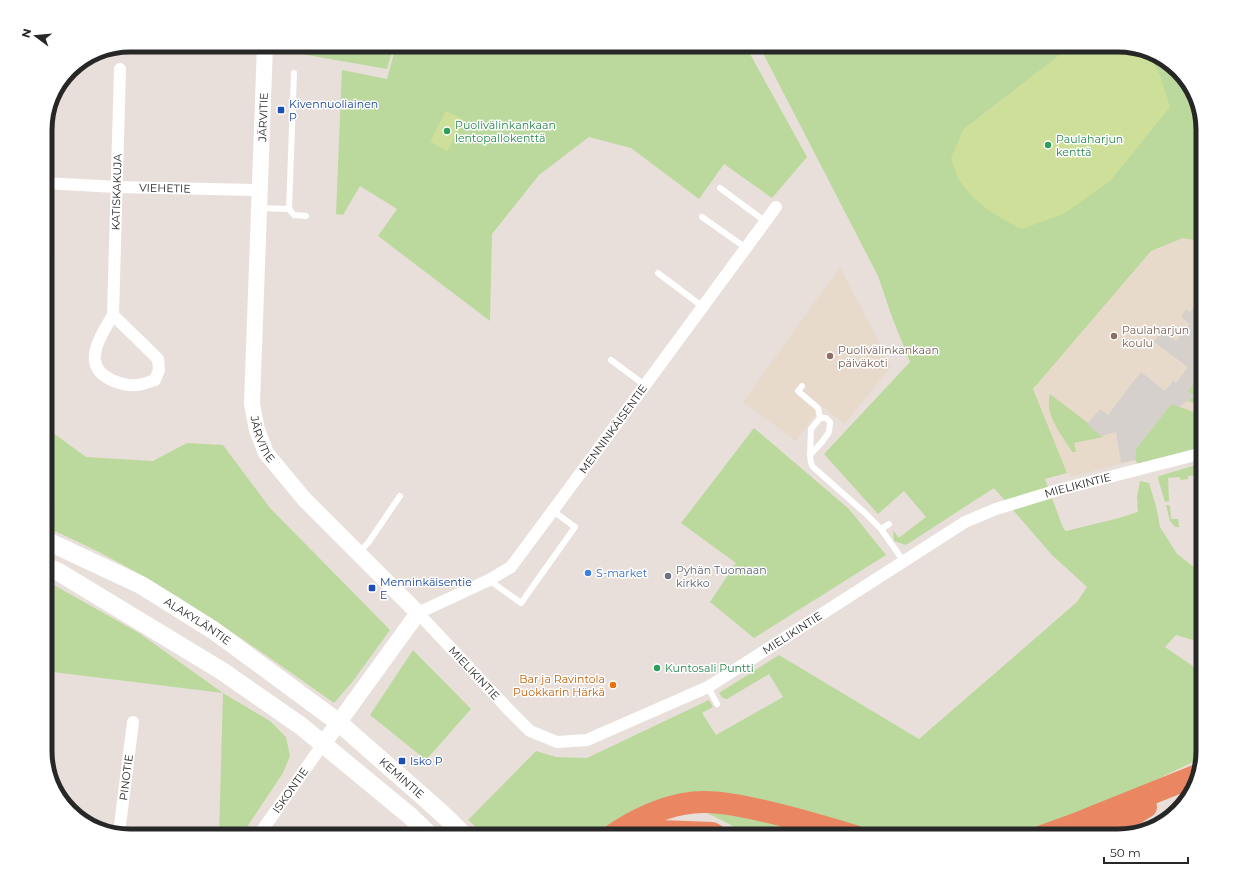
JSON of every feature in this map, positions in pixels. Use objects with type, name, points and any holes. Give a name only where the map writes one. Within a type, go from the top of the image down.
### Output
[{"type":"highway","points":[[1061,829],[1191,779]]},
{"type":"highway","points":[[1110,829],[1190,780]]},
{"type":"highway","points":[[622,829],[657,811],[684,804],[706,802],[728,803],[772,812],[831,829]]},
{"type":"main road","name":"ALAKYLÄNTIE","points":[[52,543],[141,585],[213,630],[338,722]]},
{"type":"main road","points":[[52,569],[222,671],[301,726],[409,815],[424,829]]},
{"type":"main road","name":"KEMINTIE","points":[[338,722],[458,829]]},
{"type":"street","name":"JÄRVITIE","points":[[265,52],[252,404],[257,430],[266,453],[305,500],[418,613]]},
{"type":"street","name":"KATISKAKUJA","points":[[112,315],[158,359],[159,370],[155,380],[142,384],[128,384],[110,379],[100,372],[95,360],[97,347],[112,315],[120,69]]},
{"type":"street","name":"VIEHETIE","points":[[52,183],[260,190]]},
{"type":"street","name":"MENNINKÄISENTIE","points":[[418,613],[489,580],[511,566],[646,386],[776,208]]},
{"type":"street","name":"MIELIKINTIE","points":[[418,613],[530,731],[557,742],[587,740],[708,687],[965,522],[996,509],[1058,490],[1196,455]]},
{"type":"street","points":[[323,744],[418,613]]},
{"type":"street","name":"PINOTIE","points":[[120,828],[133,722]]},
{"type":"street","name":"ISKONTIE","points":[[263,829],[323,744]]},
{"type":"lane","points":[[294,73],[289,209],[294,215],[306,216]]},
{"type":"lane","points":[[720,188],[766,222]]},
{"type":"lane","points":[[260,208],[289,209]]},
{"type":"lane","points":[[702,217],[746,248]]},
{"type":"lane","points":[[658,273],[703,307]]},
{"type":"lane","points":[[611,360],[646,386]]},
{"type":"lane","points":[[802,386],[798,391],[818,408],[820,418]]},
{"type":"lane","points":[[810,455],[829,432],[830,422],[826,418],[820,418]]},
{"type":"lane","points":[[820,418],[811,429],[811,463],[881,529],[904,562]]},
{"type":"lane","points":[[358,553],[368,543],[400,496]]},
{"type":"lane","points":[[489,580],[521,603],[575,528],[553,511]]},
{"type":"lane","points":[[881,529],[889,524]]},
{"type":"lane","points":[[708,687],[717,704]]},
{"type":"shaded area","name":"Paulaharjun koulu","points":[[1196,214],[1196,444],[1071,477],[1016,412],[1168,216]]},
{"type":"shaded area","name":"Puolivälinkankaan päiväkoti","points":[[840,267],[891,366],[845,424],[821,406],[796,441],[743,402]]},
{"type":"shaded area","points":[[1196,305],[1196,381],[1187,392],[1195,395],[1179,407],[1171,404],[1136,449],[1135,460],[1121,463],[1116,432],[1101,436],[1089,426],[1088,423],[1100,409],[1108,415],[1141,372],[1165,391],[1173,381],[1176,383],[1188,367],[1154,342],[1162,331],[1176,341],[1190,324],[1181,317],[1186,309],[1190,312]]},
{"type":"green space","points":[[290,52],[392,52],[387,69]]},
{"type":"green space","points":[[394,52],[749,52],[807,157],[772,198],[724,164],[699,199],[631,148],[589,137],[539,175],[492,234],[490,321],[378,236],[397,209],[360,186],[343,215],[336,214],[342,70],[387,79]]},
{"type":"green space","points":[[767,52],[1064,52],[963,130],[1161,79],[1152,59],[1170,71],[1177,78],[1188,95],[1195,115],[1196,125],[1196,241],[1183,238],[1151,251],[1033,389],[1067,473],[1045,479],[1063,528],[1066,531],[1138,512],[1137,497],[1140,481],[1149,483],[1156,506],[1160,527],[1177,554],[1196,569],[1196,641],[1176,635],[1165,647],[1196,668],[1195,761],[1078,818],[1040,829],[849,829],[770,805],[727,796],[625,829],[478,829],[468,820],[536,751],[556,757],[587,758],[709,700],[713,707],[702,713],[716,735],[783,697],[769,674],[727,699],[723,698],[719,693],[779,655],[919,739],[1077,602],[1087,587],[1052,555],[994,488],[906,545],[894,541],[893,530],[898,537],[900,537],[926,517],[904,491],[878,514],[824,454],[910,362],[878,276],[764,55]]},
{"type":"green space","name":"Paulaharjun kenttä","points":[[1064,52],[1133,53],[1152,59],[1161,79],[1170,107],[1111,180],[1065,213],[1022,229],[1004,220],[979,203],[959,179],[951,159],[963,130]]},
{"type":"green space","name":"Puolivälinkankaan lentopallokenttä","points":[[446,111],[464,120],[447,151],[430,142]]},
{"type":"green space","points":[[1196,381],[1196,404],[1188,401],[1195,395],[1187,392]]},
{"type":"green space","points":[[1050,394],[1088,423],[1103,437],[1074,443],[1076,452],[1072,452],[1059,432],[1052,417],[1049,402]]},
{"type":"green space","points":[[1171,404],[1196,413],[1196,449],[1138,464],[1135,460],[1136,449]]},
{"type":"green space","points":[[754,428],[849,509],[886,555],[754,638],[710,602],[736,563],[681,523]]},
{"type":"green space","points":[[52,432],[86,457],[153,461],[187,443],[223,445],[270,508],[390,630],[353,681],[334,703],[194,607],[121,564],[52,530]]},
{"type":"green space","points":[[1196,465],[1196,475],[1188,476],[1188,479],[1180,480],[1180,477],[1168,478],[1169,501],[1165,502],[1158,479],[1159,476]]},
{"type":"green space","points":[[1166,505],[1170,506],[1171,519],[1178,519],[1179,527],[1175,527],[1170,521]]},
{"type":"green space","points":[[52,584],[139,633],[223,693],[52,672]]},
{"type":"green space","points":[[413,650],[471,709],[426,760],[370,715]]},
{"type":"green space","points":[[223,693],[270,721],[286,737],[290,756],[283,773],[246,829],[219,829]]},
{"type":"green space","points":[[718,808],[798,829],[736,829],[701,810]]},
{"type":"place","name":"Kivennuoliainen P","points":[[281,110]]},
{"type":"place","name":"Puolivälinkankaan lentopallokenttä","points":[[447,131]]},
{"type":"place","name":"Paulaharjun kenttä","points":[[1048,145]]},
{"type":"place","name":"Paulaharjun koulu","points":[[1114,336]]},
{"type":"place","name":"Puolivälinkankaan päiväkoti","points":[[830,356]]},
{"type":"place","name":"S-market","points":[[588,573]]},
{"type":"place","name":"Pyhän Tuomaan kirkko","points":[[668,576]]},
{"type":"place","name":"Menninkäisentie E","points":[[372,588]]},
{"type":"place","name":"Kuntosali Puntti","points":[[657,668]]},
{"type":"place","name":"Bar ja Ravintola Puokkarin Härkä","points":[[613,685]]},
{"type":"place","name":"Isko P","points":[[402,761]]}]
